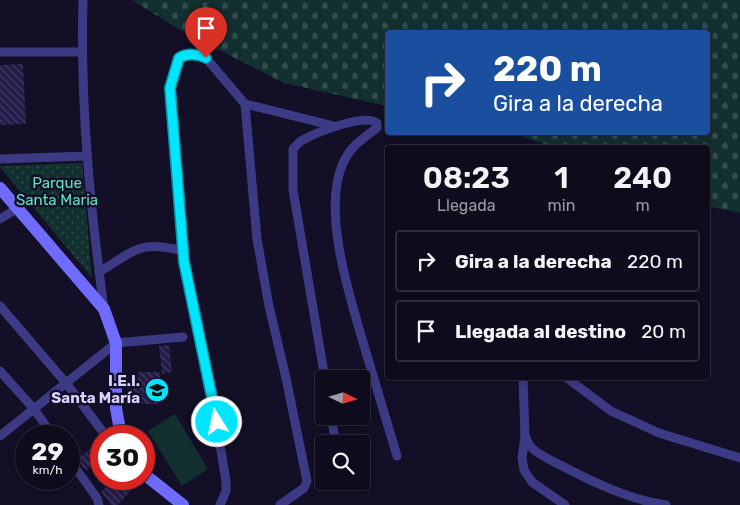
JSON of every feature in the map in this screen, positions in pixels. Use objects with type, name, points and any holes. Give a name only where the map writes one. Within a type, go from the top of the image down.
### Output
[{"type":"main road","points":[[0,188],[104,309],[116,343],[116,408],[119,425]]},
{"type":"main road","points":[[155,483],[183,505]]},
{"type":"street","points":[[83,0],[81,52],[87,156],[104,309]]},
{"type":"street","points":[[0,52],[81,52]]},
{"type":"street","points":[[220,505],[226,491],[226,481],[184,252],[170,88],[179,58],[183,55],[199,55],[206,58],[245,104],[257,239],[269,306],[307,481],[304,488],[280,505]]},
{"type":"street","points":[[245,104],[334,126]]},
{"type":"street","points":[[323,370],[293,190],[293,149],[300,142],[334,126],[369,120],[377,124],[377,128],[355,144],[343,164],[338,184],[335,216],[343,272],[397,456]]},
{"type":"street","points":[[0,159],[87,156]]},
{"type":"street","points":[[0,219],[18,208]]},
{"type":"street","points":[[99,272],[136,249],[147,246],[161,246],[184,252]]},
{"type":"street","points":[[0,306],[66,383],[98,425]]},
{"type":"street","points":[[0,436],[116,343],[183,337]]},
{"type":"street","points":[[0,371],[34,409],[45,425]]},
{"type":"street","points":[[523,380],[525,436],[522,458],[524,470],[532,482],[565,505]]},
{"type":"street","points":[[570,380],[611,411],[659,433],[740,458]]},
{"type":"street","points":[[525,436],[533,449],[583,477],[622,494],[650,503],[666,505]]},
{"type":"street","points":[[80,474],[97,498],[99,505]]},
{"type":"green space","points":[[132,0],[740,0],[740,213],[710,206],[710,145],[546,145],[518,135],[710,135],[710,30],[385,30],[385,106],[284,83],[180,30]]},
{"type":"green space","name":"Parque Santa Maria","points":[[82,163],[92,278],[0,167]]},
{"type":"green space","points":[[175,414],[208,469],[182,486],[155,442],[155,427]]},
{"type":"building","points":[[23,64],[26,124],[0,125],[0,65]]},
{"type":"building","points":[[169,345],[172,372],[162,374],[159,346]]},
{"type":"building","points":[[139,372],[160,372],[159,404],[128,404],[129,381],[137,382]]},
{"type":"building","points":[[90,449],[90,468],[86,471],[80,463],[80,457]]},
{"type":"building","points":[[103,490],[131,490],[118,505],[111,505],[101,492]]},
{"type":"place","name":"I.E.I. Santa María","points":[[157,390]]},
{"type":"route","points":[[206,58],[199,55],[183,55],[179,58],[170,88],[184,262],[217,422]]}]
